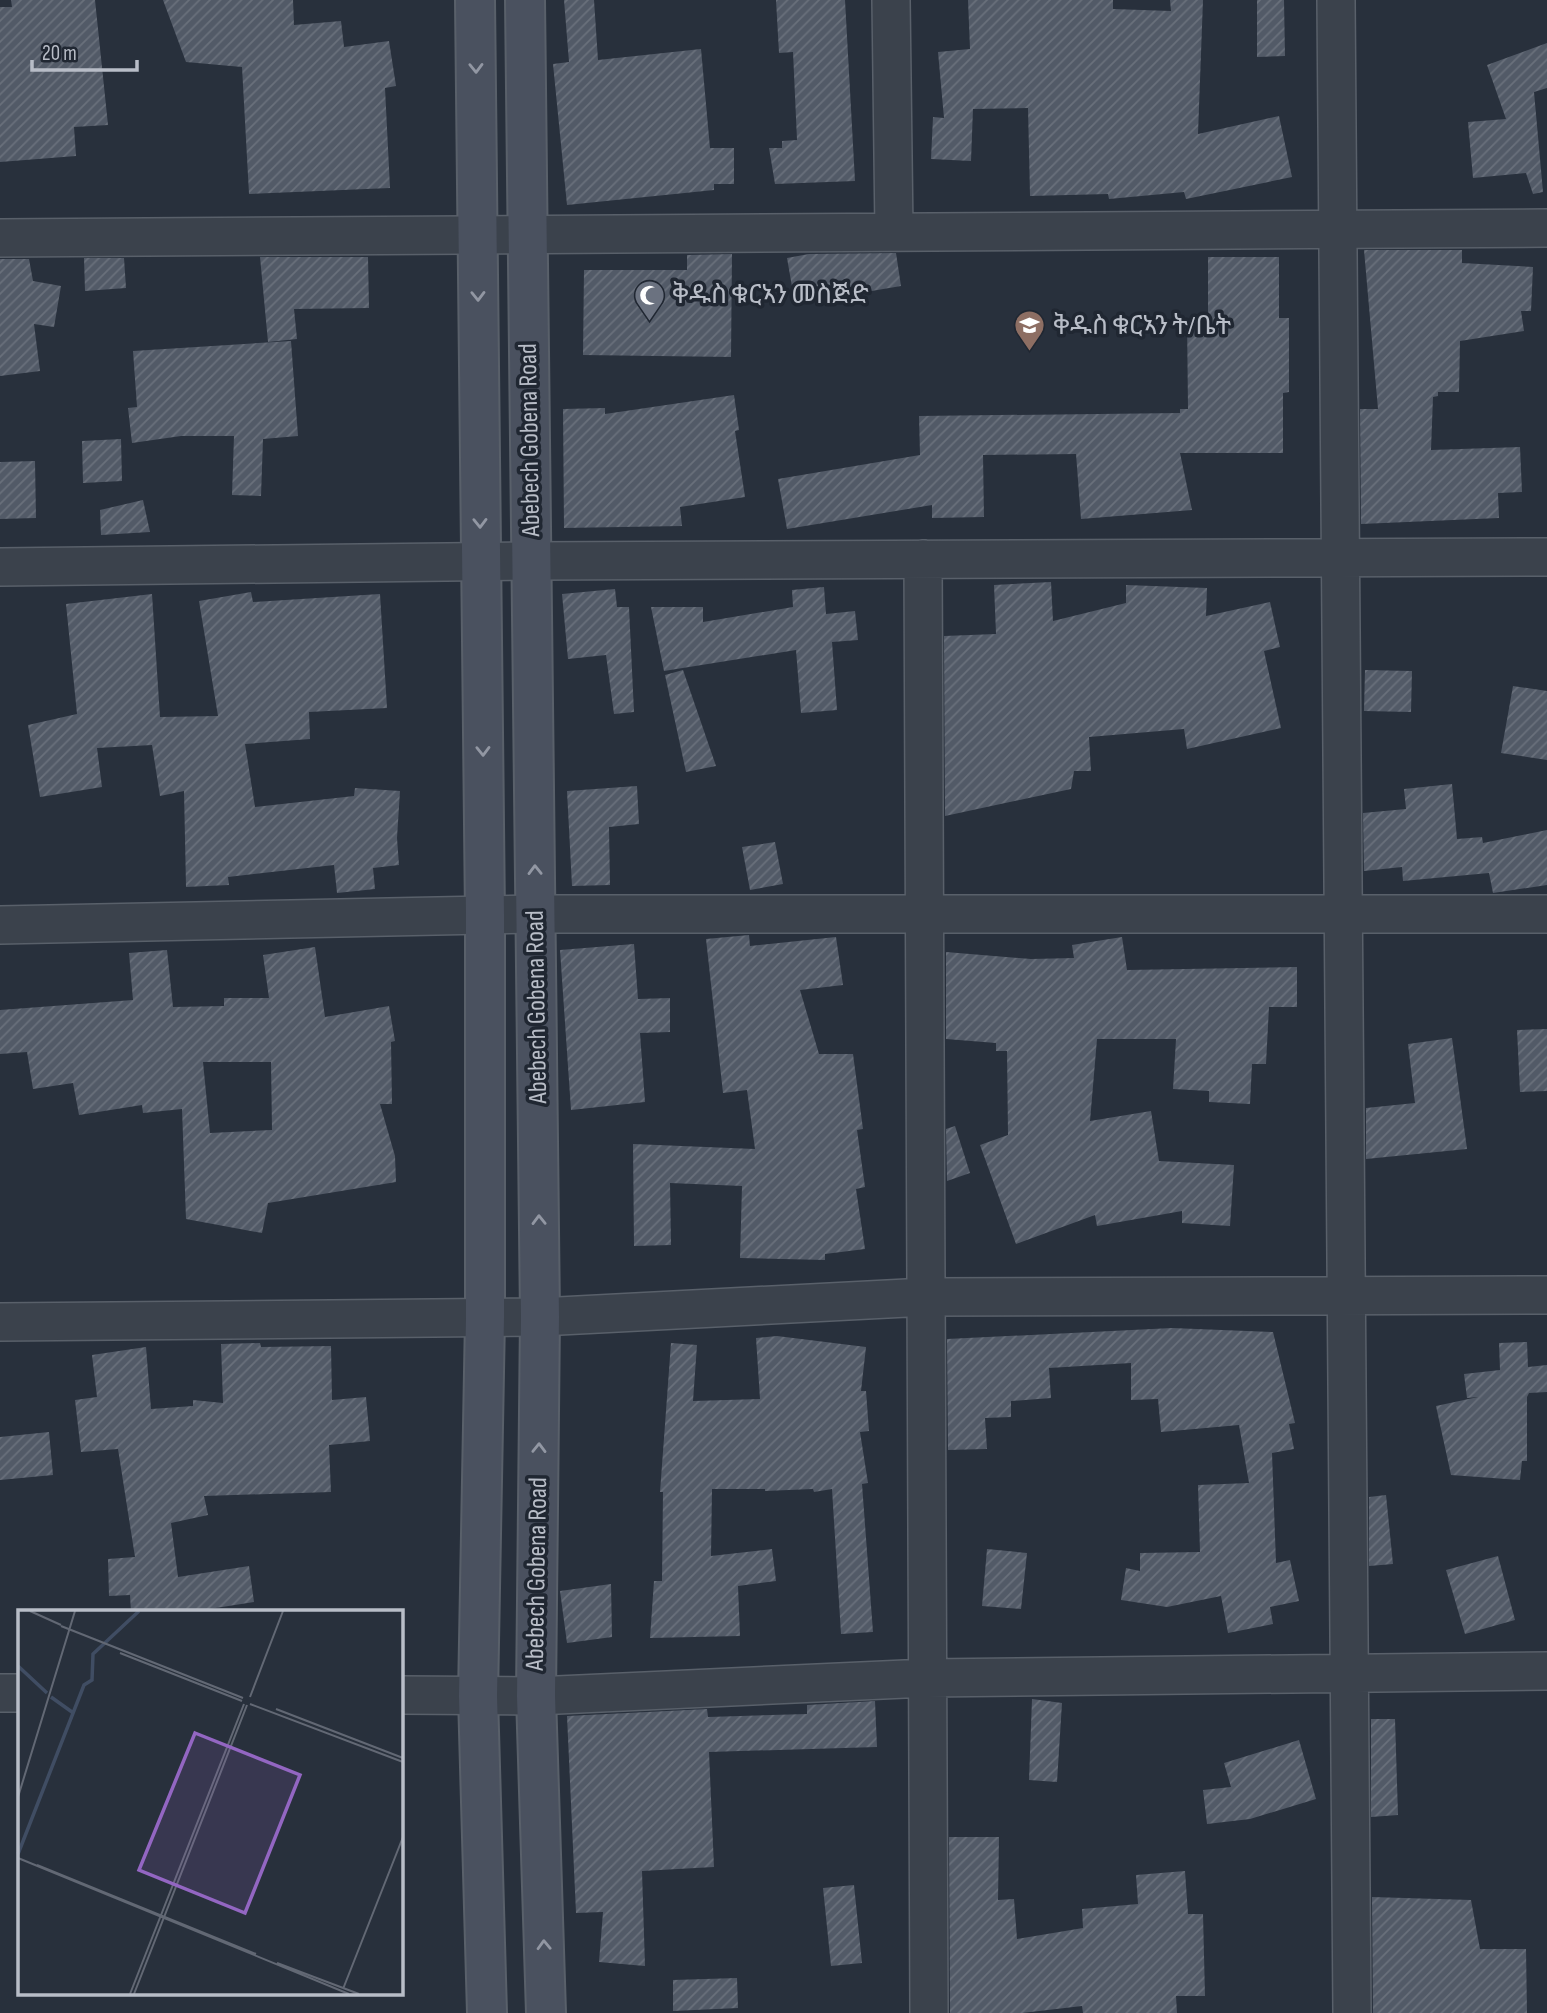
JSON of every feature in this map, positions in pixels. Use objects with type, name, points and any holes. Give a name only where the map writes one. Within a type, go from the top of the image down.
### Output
[{"type":"street","name":"Abebech Gobena Road","points":[[475,0],[485,915],[485,1318],[478,1696],[487,2013]]},
{"type":"street","name":"Abebech Gobena Road","points":[[525,0],[541,1317],[536,1696],[546,2013]]},
{"type":"street","points":[[891,0],[894,232]]},
{"type":"street","points":[[1336,0],[1352,2013]]},
{"type":"street","points":[[0,238],[1547,228]]},
{"type":"street","points":[[0,568],[532,561],[1547,557]]},
{"type":"street","points":[[923,559],[929,2013]]},
{"type":"street","points":[[0,925],[536,914],[1547,914]]},
{"type":"street","points":[[0,1322],[541,1317],[926,1297],[1547,1295]]},
{"type":"street","points":[[402,1695],[536,1696],[927,1678],[1547,1671]]},
{"type":"street","points":[[0,1693],[18,1693]]},
{"type":"building","points":[[11,0],[95,0],[108,125],[74,127],[76,156],[0,162],[0,7],[12,7]]},
{"type":"building","points":[[163,0],[293,0],[294,25],[341,21],[344,47],[389,41],[396,86],[385,88],[390,188],[249,194],[242,67],[186,62]]},
{"type":"building","points":[[564,0],[594,0],[598,60],[701,49],[710,148],[734,148],[734,184],[714,184],[714,190],[567,205],[553,64],[569,62]]},
{"type":"building","points":[[776,0],[845,0],[855,181],[775,184],[769,148],[782,148],[782,141],[797,140],[793,52],[779,53]]},
{"type":"building","points":[[968,0],[1113,0],[1113,9],[1171,11],[1170,0],[1203,0],[1198,134],[1279,116],[1292,177],[1186,199],[1184,192],[1109,199],[1108,194],[1030,196],[1028,108],[973,109],[971,161],[931,159],[933,117],[944,118],[938,52],[970,49]]},
{"type":"building","points":[[1257,0],[1284,0],[1285,56],[1257,57]]},
{"type":"building","points":[[1547,43],[1547,88],[1534,92],[1543,192],[1533,194],[1526,173],[1473,178],[1468,122],[1506,119],[1487,65]]},
{"type":"building","points":[[1364,250],[1462,250],[1462,263],[1533,267],[1531,311],[1521,311],[1524,331],[1460,341],[1459,392],[1438,392],[1438,396],[1433,397],[1431,450],[1520,447],[1522,492],[1498,493],[1499,518],[1361,524],[1360,409],[1378,409]]},
{"type":"building","points":[[896,253],[901,286],[795,304],[787,258],[809,254]]},
{"type":"building","points":[[732,254],[731,357],[583,355],[584,270],[687,270],[687,255]]},
{"type":"building","points":[[260,257],[368,257],[369,308],[294,309],[297,339],[268,342]]},
{"type":"building","points":[[1208,257],[1279,257],[1279,318],[1289,318],[1289,392],[1283,393],[1283,453],[1180,453],[1192,510],[1081,519],[1076,454],[983,455],[984,517],[932,518],[932,505],[787,529],[778,479],[920,455],[919,416],[1180,413],[1180,409],[1188,409],[1187,319],[1208,319]]},
{"type":"building","points":[[84,258],[124,258],[126,288],[85,291]]},
{"type":"building","points":[[0,259],[29,259],[33,281],[61,286],[54,327],[34,324],[40,371],[0,376]]},
{"type":"building","points":[[291,341],[298,436],[263,439],[261,496],[232,495],[234,436],[181,436],[132,443],[128,408],[137,407],[133,351]]},
{"type":"building","points":[[734,395],[739,430],[735,431],[745,497],[680,507],[682,526],[564,528],[563,409],[605,408],[605,414]]},
{"type":"building","points":[[121,439],[122,481],[83,483],[82,441]]},
{"type":"building","points":[[35,461],[36,518],[0,519],[0,462]]},
{"type":"building","points":[[143,500],[150,532],[101,535],[100,510]]},
{"type":"building","points":[[1051,582],[1053,621],[1126,603],[1126,585],[1207,588],[1206,616],[1270,602],[1280,647],[1264,651],[1281,728],[1187,749],[1184,729],[1089,737],[1091,771],[1074,771],[1071,789],[945,816],[944,636],[996,634],[994,585]]},
{"type":"building","points":[[824,587],[826,614],[855,611],[858,640],[832,642],[837,710],[801,713],[796,650],[664,671],[651,607],[703,607],[703,622],[793,607],[792,590]]},
{"type":"building","points":[[615,589],[617,607],[629,607],[634,712],[614,714],[606,655],[568,659],[562,594]]},
{"type":"building","points":[[251,592],[253,602],[380,594],[387,708],[309,712],[310,739],[245,744],[255,807],[354,796],[355,788],[400,791],[397,838],[399,865],[373,868],[375,889],[337,893],[334,865],[228,877],[229,885],[186,887],[184,791],[160,796],[152,745],[97,748],[102,787],[40,797],[28,725],[77,714],[66,604],[152,594],[160,717],[218,716],[199,601]]},
{"type":"building","points":[[683,670],[716,766],[686,772],[665,675]]},
{"type":"building","points":[[1365,670],[1412,671],[1411,712],[1364,711]]},
{"type":"building","points":[[1513,686],[1547,691],[1547,760],[1501,753]]},
{"type":"building","points":[[1452,784],[1457,839],[1482,837],[1483,843],[1547,830],[1547,885],[1493,893],[1489,873],[1403,881],[1402,867],[1364,871],[1363,813],[1406,809],[1404,789]]},
{"type":"building","points":[[637,786],[639,824],[609,827],[610,885],[572,886],[567,791]]},
{"type":"building","points":[[775,842],[783,884],[750,890],[742,847]]},
{"type":"building","points":[[749,935],[750,946],[836,937],[843,985],[800,990],[819,1054],[853,1054],[863,1129],[857,1130],[865,1187],[856,1189],[865,1249],[825,1254],[825,1260],[740,1258],[742,1186],[670,1183],[671,1245],[634,1246],[633,1144],[755,1149],[747,1090],[723,1093],[706,939]]},
{"type":"building","points":[[1122,937],[1127,970],[1297,967],[1297,1007],[1269,1007],[1266,1064],[1252,1064],[1250,1104],[1209,1102],[1209,1091],[1173,1089],[1176,1039],[1097,1039],[1090,1121],[1151,1111],[1159,1161],[1234,1165],[1230,1226],[1182,1223],[1182,1211],[1097,1226],[1095,1215],[1016,1244],[980,1145],[1008,1135],[1007,1051],[996,1051],[996,1043],[946,1039],[946,952],[1031,959],[1074,958],[1072,945]]},
{"type":"building","points":[[634,944],[638,999],[670,998],[670,1032],[640,1033],[645,1102],[571,1110],[560,950]]},
{"type":"building","points":[[315,947],[325,1017],[389,1006],[395,1041],[391,1042],[392,1104],[380,1104],[395,1156],[396,1182],[268,1203],[262,1233],[186,1219],[182,1109],[143,1113],[142,1105],[79,1115],[73,1083],[33,1089],[27,1052],[0,1054],[0,1010],[133,1000],[129,953],[167,950],[173,1007],[224,1006],[224,998],[269,998],[263,955]],"holes":[[[203,1062],[271,1062],[272,1130],[210,1133]]]},
{"type":"building","points":[[1547,1029],[1547,1091],[1520,1092],[1517,1030]]},
{"type":"building","points":[[1452,1038],[1467,1149],[1366,1159],[1366,1108],[1415,1103],[1408,1044]]},
{"type":"building","points":[[955,1126],[970,1173],[947,1181],[946,1129]]},
{"type":"building","points":[[1172,1328],[1273,1332],[1295,1423],[1289,1424],[1294,1449],[1272,1453],[1276,1563],[1290,1560],[1299,1601],[1270,1607],[1273,1624],[1228,1633],[1221,1596],[1167,1607],[1121,1600],[1126,1568],[1140,1571],[1140,1553],[1200,1552],[1198,1485],[1249,1483],[1239,1425],[1161,1432],[1158,1399],[1131,1400],[1131,1363],[1049,1368],[1051,1398],[1011,1401],[1011,1417],[985,1418],[987,1449],[948,1450],[947,1339]]},
{"type":"building","points":[[777,1336],[866,1347],[861,1391],[866,1391],[869,1431],[860,1432],[868,1483],[862,1484],[873,1632],[841,1634],[832,1489],[814,1492],[813,1489],[712,1489],[711,1556],[772,1549],[776,1581],[738,1586],[740,1636],[650,1638],[654,1581],[662,1581],[663,1492],[660,1492],[671,1343],[697,1345],[693,1401],[760,1399],[756,1338]]},
{"type":"building","points":[[1527,1342],[1528,1367],[1547,1365],[1547,1392],[1529,1393],[1527,1397],[1527,1461],[1522,1461],[1520,1480],[1451,1475],[1436,1406],[1478,1397],[1467,1398],[1464,1374],[1500,1370],[1499,1343]]},
{"type":"building","points":[[260,1343],[261,1347],[331,1346],[332,1400],[366,1397],[370,1441],[329,1445],[331,1492],[204,1496],[208,1515],[171,1523],[178,1577],[249,1566],[254,1602],[203,1610],[131,1610],[130,1595],[109,1596],[108,1559],[135,1557],[118,1449],[81,1452],[75,1400],[97,1397],[92,1355],[146,1347],[151,1409],[193,1406],[193,1400],[223,1403],[221,1344]]},
{"type":"building","points":[[49,1432],[53,1475],[0,1480],[0,1437]]},
{"type":"building","points":[[1386,1495],[1393,1564],[1369,1566],[1369,1497]]},
{"type":"building","points":[[987,1549],[1027,1553],[1021,1609],[982,1606]]},
{"type":"building","points":[[1498,1556],[1515,1620],[1465,1634],[1446,1570]]},
{"type":"building","points":[[611,1584],[612,1637],[567,1643],[560,1591]]},
{"type":"building","points":[[1032,1699],[1062,1703],[1057,1782],[1029,1780]]},
{"type":"building","points":[[875,1701],[877,1747],[709,1752],[714,1867],[642,1871],[645,1966],[599,1962],[603,1912],[576,1913],[567,1716],[707,1709],[708,1717],[807,1714],[807,1705]]},
{"type":"building","points":[[1371,1719],[1395,1719],[1398,1815],[1371,1817]]},
{"type":"building","points":[[1299,1740],[1316,1799],[1250,1819],[1207,1824],[1203,1790],[1231,1787],[1224,1763]]},
{"type":"building","points":[[949,1837],[999,1837],[998,1900],[1014,1899],[1017,1939],[1083,1928],[1082,1909],[1138,1904],[1136,1875],[1185,1871],[1188,1914],[1203,1914],[1205,1996],[1176,1996],[1177,2013],[1083,2013],[1082,2006],[1022,2013],[950,2013]]},
{"type":"building","points":[[854,1885],[862,1963],[831,1966],[823,1888]]},
{"type":"building","points":[[1372,1897],[1471,1900],[1480,1949],[1526,1949],[1527,2013],[1373,2013]]},
{"type":"building","points":[[737,1978],[738,2008],[673,2011],[673,1980]]},
{"type":"place","name":"ቅዱስ ቁርኣን መስጅድ","points":[[649,322]]},
{"type":"place","name":"ቅዱስ ቁርኣን ት/ቤት","points":[[1030,353]]}]
